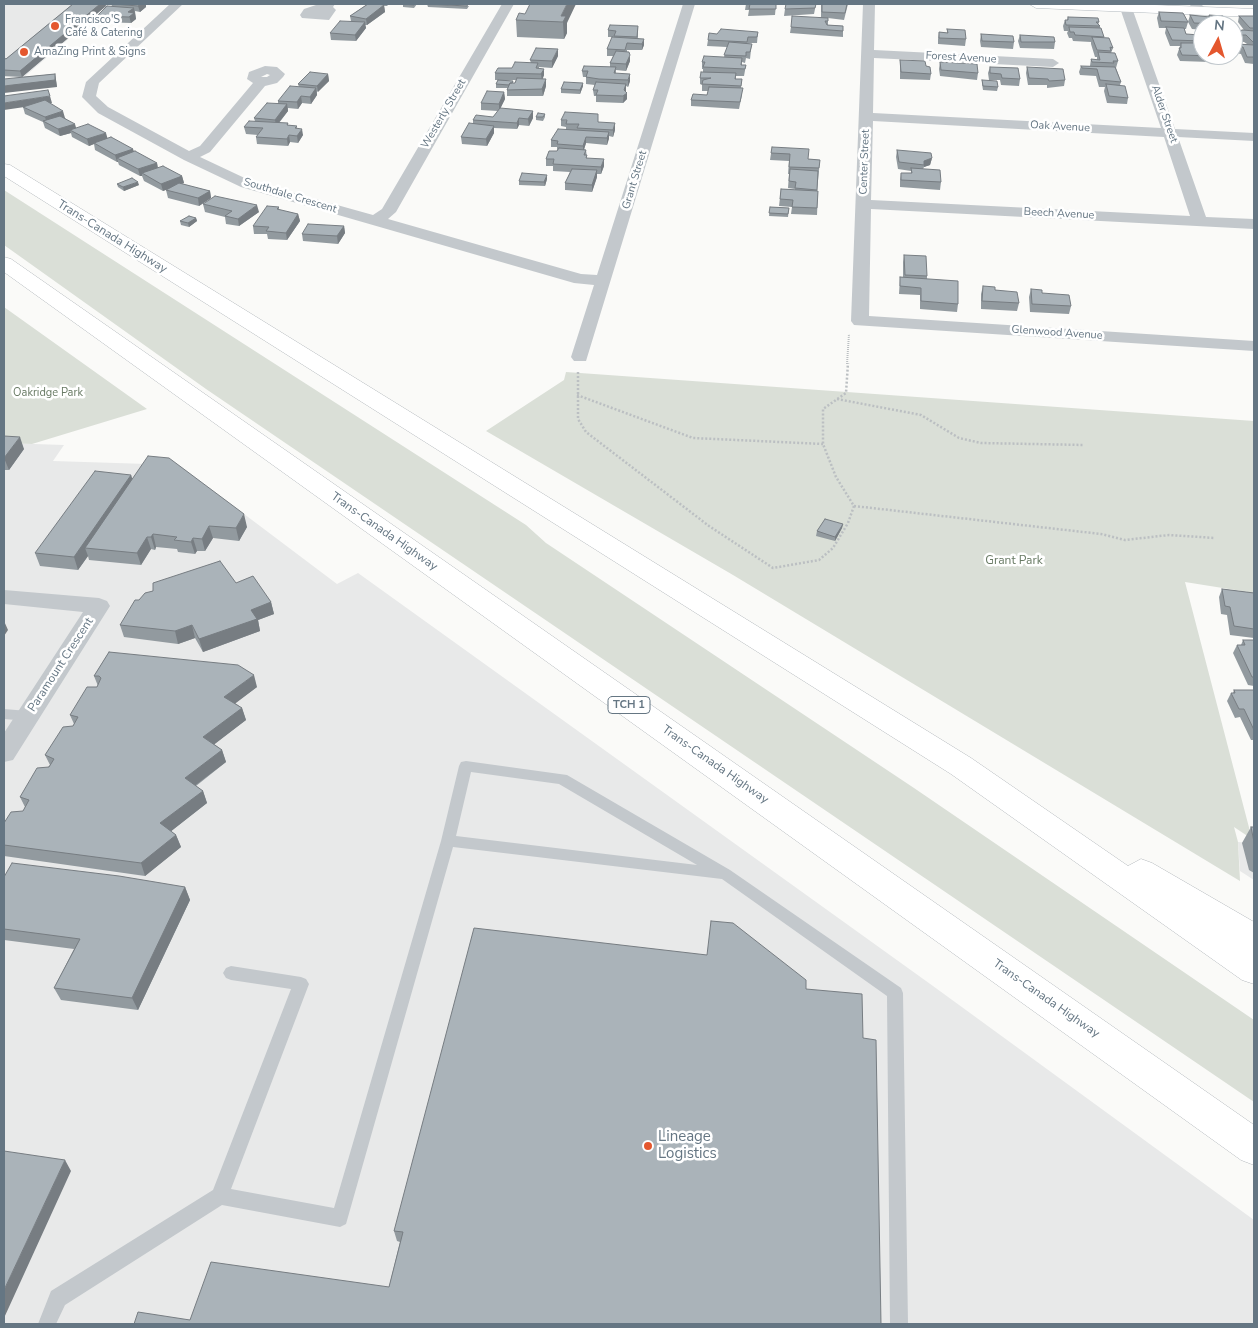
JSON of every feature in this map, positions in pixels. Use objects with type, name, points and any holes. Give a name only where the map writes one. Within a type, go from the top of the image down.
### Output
[{"type":"main road","points":[[1036,4],[1126,8],[1198,7],[1254,13]]},
{"type":"main road","name":"Trans-Canada Highway","points":[[4,169],[962,766],[1254,970]]},
{"type":"main road","name":"Trans-Canada Highway","points":[[4,263],[1254,1147]]},
{"type":"main road","points":[[962,766],[1254,938]]},
{"type":"street","name":"Southdale Crescent","points":[[177,4],[93,82],[89,97],[103,110],[189,157],[246,184],[580,279],[604,280]]},
{"type":"street","name":"Westerly Street","points":[[375,220],[388,212],[508,4]]},
{"type":"street","name":"Grant Street","points":[[580,357],[689,4]]},
{"type":"street","name":"Center Street","points":[[860,321],[869,4]]},
{"type":"street","name":"Alder Street","points":[[1126,8],[1200,221]]},
{"type":"street","name":"Forest Avenue","points":[[869,54],[1053,62]]},
{"type":"street","points":[[189,157],[205,149],[261,82]]},
{"type":"street","name":"Oak Avenue","points":[[866,117],[1254,137]]},
{"type":"street","name":"Beech Avenue","points":[[864,204],[1254,224]]},
{"type":"street","name":"Glenwood Avenue","points":[[860,321],[1254,346]]},
{"type":"street","name":"Paramount Crescent","points":[[4,597],[99,606],[4,753]]},
{"type":"lane","points":[[4,714],[28,716]]},
{"type":"lane","points":[[220,1196],[340,1218],[448,841],[466,766],[562,779],[725,874],[895,992],[898,1324]]},
{"type":"lane","points":[[448,841],[725,874]]},
{"type":"lane","points":[[46,1324],[58,1298],[220,1196],[301,984],[231,973]]},
{"type":"path","points":[[854,506],[836,478],[823,444],[823,409],[846,393],[848,335],[860,321]]},
{"type":"path","points":[[580,357],[577,395],[578,419],[586,432],[710,526],[773,568],[819,560],[833,548],[848,523],[854,506]]},
{"type":"path","points":[[577,395],[693,438],[823,444]]},
{"type":"path","points":[[837,399],[921,415],[959,438],[981,443],[1008,446],[1084,445]]},
{"type":"path","points":[[854,506],[1101,534],[1125,540],[1169,535],[1215,538]]},
{"type":"shaded area","points":[[4,4],[109,4],[23,78],[4,77]]},
{"type":"shaded area","points":[[4,443],[64,445],[53,461],[179,465],[337,584],[358,573],[933,986],[1254,1220],[1254,1324],[4,1324]]},
{"type":"shaded area","points":[[1238,842],[1254,843],[1254,880],[1240,871]]},
{"type":"green space","points":[[4,190],[526,525],[546,543],[914,788],[1254,1020],[1254,1102],[206,389],[4,245]]},
{"type":"green space","name":"Oakridge Park","points":[[4,307],[147,409],[32,444],[4,443]]},
{"type":"green space","name":"Grant Park","points":[[566,372],[1254,421],[1254,593],[1185,582],[1252,839],[1234,827],[1238,842],[1240,881],[733,575],[486,431],[564,380]]},
{"type":"building","points":[[73,4],[100,4],[20,71],[4,70],[4,58],[6,59]]},
{"type":"building","points":[[114,4],[141,4],[138,6]]},
{"type":"building","points":[[368,4],[384,5],[366,19],[350,16]]},
{"type":"building","points":[[427,4],[468,4],[467,6]]},
{"type":"building","points":[[530,4],[567,4],[561,16],[566,16],[563,22],[516,20],[519,13],[525,14]]},
{"type":"building","points":[[750,4],[776,4],[776,9],[749,9]]},
{"type":"building","points":[[786,4],[816,4],[815,8],[785,9]]},
{"type":"building","points":[[822,4],[847,4],[845,13],[822,12]]},
{"type":"building","points":[[107,6],[134,8],[128,12],[134,13],[129,17],[97,16]]},
{"type":"building","points":[[1159,12],[1183,13],[1188,22],[1161,21]]},
{"type":"building","points":[[792,16],[828,18],[828,21],[825,21],[827,25],[843,26],[843,31],[791,27]]},
{"type":"building","points":[[1243,16],[1254,16],[1254,28],[1250,28],[1243,20]]},
{"type":"building","points":[[1068,17],[1098,18],[1099,22],[1096,22],[1100,26],[1066,25],[1065,20],[1068,20]]},
{"type":"building","points":[[340,21],[365,22],[355,35],[330,33]]},
{"type":"building","points":[[610,25],[638,26],[637,37],[614,36],[616,31],[608,30]]},
{"type":"building","points":[[1069,27],[1101,28],[1104,37],[1075,35],[1074,32],[1070,32]]},
{"type":"building","points":[[1166,27],[1184,28],[1186,34],[1193,34],[1193,41],[1172,40]]},
{"type":"building","points":[[721,29],[758,32],[757,37],[748,37],[747,42],[708,40],[709,33],[717,34]]},
{"type":"building","points":[[947,29],[965,30],[966,39],[939,38],[939,32],[948,33]]},
{"type":"building","points":[[1243,30],[1254,31],[1254,43],[1246,35],[1243,35]]},
{"type":"building","points":[[981,34],[1013,36],[1014,42],[982,41]]},
{"type":"building","points":[[1020,35],[1054,37],[1055,42],[1021,42]]},
{"type":"building","points":[[612,37],[644,39],[642,44],[627,43],[625,50],[607,49]]},
{"type":"building","points":[[1092,37],[1109,38],[1113,48],[1110,47],[1111,51],[1097,50]]},
{"type":"building","points":[[729,42],[752,44],[750,52],[746,52],[746,56],[724,55]]},
{"type":"building","points":[[1181,43],[1193,43],[1193,55],[1182,55],[1179,48],[1181,48]]},
{"type":"building","points":[[1243,44],[1254,45],[1254,57],[1247,57]]},
{"type":"building","points":[[536,48],[558,49],[552,61],[530,60]]},
{"type":"building","points":[[616,51],[629,52],[630,55],[626,64],[610,63]]},
{"type":"building","points":[[1098,52],[1115,53],[1118,61],[1113,61],[1114,63],[1092,62],[1091,59],[1100,60]]},
{"type":"building","points":[[704,56],[742,58],[741,65],[746,65],[745,69],[703,67],[705,62],[702,62]]},
{"type":"building","points":[[900,60],[925,61],[926,66],[930,67],[931,74],[901,72]]},
{"type":"building","points":[[515,62],[538,63],[536,68],[544,69],[541,74],[495,73],[498,68],[512,68]]},
{"type":"building","points":[[940,62],[977,64],[978,73],[941,70]]},
{"type":"building","points":[[584,66],[616,67],[614,73],[630,74],[628,80],[586,77],[588,71],[582,71]]},
{"type":"building","points":[[1081,66],[1115,67],[1121,82],[1100,80],[1097,69],[1082,68]]},
{"type":"building","points":[[990,67],[1018,68],[1020,79],[1002,78],[1001,74],[990,73]]},
{"type":"building","points":[[1027,67],[1063,69],[1065,80],[1049,81],[1048,79],[1029,78]]},
{"type":"building","points":[[310,72],[328,74],[317,86],[298,84]]},
{"type":"building","points":[[701,72],[736,73],[735,79],[742,79],[741,86],[702,84],[703,80],[711,78],[700,78]]},
{"type":"building","points":[[55,74],[55,80],[4,86],[4,79]]},
{"type":"building","points":[[517,78],[546,79],[542,89],[507,90],[510,83],[515,83]]},
{"type":"building","points":[[498,80],[513,81],[509,85],[496,84]]},
{"type":"building","points":[[982,80],[997,81],[998,87],[983,86]]},
{"type":"building","points":[[564,82],[583,83],[580,90],[561,89]]},
{"type":"building","points":[[596,82],[626,84],[624,90],[627,93],[623,96],[596,95],[598,90],[593,90]]},
{"type":"building","points":[[1106,84],[1125,86],[1128,98],[1109,96]]},
{"type":"building","points":[[290,86],[316,88],[310,97],[301,96],[297,102],[278,101]]},
{"type":"building","points":[[709,87],[743,88],[740,102],[691,100],[693,94],[707,95]]},
{"type":"building","points":[[48,90],[50,96],[4,103],[4,96]]},
{"type":"building","points":[[487,91],[504,92],[499,104],[481,103]]},
{"type":"building","points":[[45,100],[63,111],[45,117],[23,107]]},
{"type":"building","points":[[267,103],[287,104],[275,120],[254,118]]},
{"type":"building","points":[[500,108],[533,111],[528,119],[519,118],[517,123],[473,120],[476,115],[493,117]]},
{"type":"building","points":[[565,112],[598,114],[598,122],[615,123],[613,130],[577,128],[579,124],[566,124],[567,120],[561,120]]},
{"type":"building","points":[[538,113],[545,114],[543,117],[536,117]]},
{"type":"building","points":[[60,116],[75,124],[58,129],[43,121]]},
{"type":"building","points":[[249,121],[288,123],[287,125],[297,126],[295,128],[302,129],[297,136],[289,135],[287,139],[256,137],[263,128],[244,127]]},
{"type":"building","points":[[469,123],[494,126],[486,139],[461,137]]},
{"type":"building","points":[[88,124],[106,133],[87,139],[70,130]]},
{"type":"building","points":[[558,129],[609,132],[607,138],[586,137],[583,146],[557,144],[558,141],[551,140]]},
{"type":"building","points":[[111,137],[133,149],[115,155],[94,143]]},
{"type":"building","points":[[772,147],[809,149],[808,159],[820,160],[819,168],[789,167],[790,154],[771,153]]},
{"type":"building","points":[[559,148],[586,150],[584,155],[587,155],[586,158],[604,159],[601,167],[553,164],[554,159],[546,159],[549,151],[557,151]]},
{"type":"building","points":[[897,150],[931,153],[932,158],[924,161],[924,165],[899,162]]},
{"type":"building","points":[[135,151],[157,163],[138,169],[117,158]]},
{"type":"building","points":[[163,166],[182,176],[161,184],[142,173]]},
{"type":"building","points":[[911,168],[940,170],[941,182],[901,180],[901,173],[912,173]]},
{"type":"building","points":[[572,169],[597,170],[592,185],[565,183]]},
{"type":"building","points":[[790,169],[818,171],[817,190],[795,188],[796,182],[789,181]]},
{"type":"building","points":[[522,173],[547,175],[544,182],[519,181]]},
{"type":"building","points":[[132,178],[138,182],[123,187],[117,184]]},
{"type":"building","points":[[179,183],[210,191],[198,198],[166,190]]},
{"type":"building","points":[[781,189],[818,191],[817,208],[792,207],[793,200],[780,199]]},
{"type":"building","points":[[215,196],[257,205],[238,219],[225,216],[232,211],[203,204]]},
{"type":"building","points":[[267,206],[279,207],[277,209],[298,214],[286,233],[266,231],[269,227],[253,226]]},
{"type":"building","points":[[770,207],[789,208],[788,214],[769,213]]},
{"type":"building","points":[[189,216],[196,218],[188,223],[180,221]]},
{"type":"building","points":[[308,224],[344,226],[337,236],[302,234]]},
{"type":"building","points":[[904,255],[926,256],[927,276],[905,275]]},
{"type":"building","points":[[900,277],[958,281],[958,304],[921,301],[921,288],[900,286]]},
{"type":"building","points":[[983,286],[995,287],[995,290],[1017,292],[1019,303],[982,301]]},
{"type":"building","points":[[1031,289],[1042,290],[1042,293],[1069,295],[1071,306],[1032,304]]},
{"type":"building","points":[[4,436],[20,437],[4,458]]},
{"type":"building","points":[[148,456],[169,458],[244,514],[236,528],[209,526],[202,539],[193,538],[191,542],[174,540],[177,537],[153,534],[151,537],[147,537],[137,553],[85,548]]},
{"type":"building","points":[[95,471],[131,475],[74,557],[35,553]]},
{"type":"building","points":[[825,519],[843,524],[835,537],[817,531]]},
{"type":"building","points":[[220,561],[236,583],[253,576],[271,602],[251,610],[257,619],[199,639],[192,625],[175,631],[120,625],[135,600],[139,600],[145,593],[153,591],[153,583]]},
{"type":"building","points":[[1222,589],[1254,593],[1254,629],[1234,626],[1230,607],[1225,606]]},
{"type":"building","points":[[1243,640],[1254,640],[1254,677],[1252,677],[1237,645],[1245,645]]},
{"type":"building","points":[[109,652],[238,665],[254,675],[224,697],[242,708],[203,737],[222,750],[185,778],[203,791],[160,823],[176,835],[141,863],[4,845],[4,823],[11,812],[23,811],[29,800],[20,797],[37,768],[49,767],[54,759],[45,755],[63,727],[73,726],[78,717],[70,715],[87,687],[97,687],[101,678],[94,676]]},
{"type":"building","points":[[1234,690],[1254,690],[1254,730],[1244,709],[1239,709],[1231,693],[1235,693]]},
{"type":"building","points":[[1251,827],[1254,827],[1254,842]]},
{"type":"building","points":[[12,863],[119,876],[185,887],[132,998],[54,988],[80,939],[4,929],[4,877]]},
{"type":"building","name":"Lineage Logistics","points":[[711,921],[733,923],[806,980],[806,989],[862,994],[863,1038],[876,1040],[881,1324],[134,1324],[138,1312],[190,1320],[211,1262],[389,1287],[403,1232],[394,1231],[474,928],[707,955]]},
{"type":"building","points":[[4,1151],[65,1160],[4,1290]]},
{"type":"place","name":"Francisco'S Café & Catering","points":[[55,26]]},
{"type":"place","name":"AmaZing Print & Signs","points":[[24,52]]},
{"type":"place","name":"Lineage Logistics","points":[[648,1146]]}]
